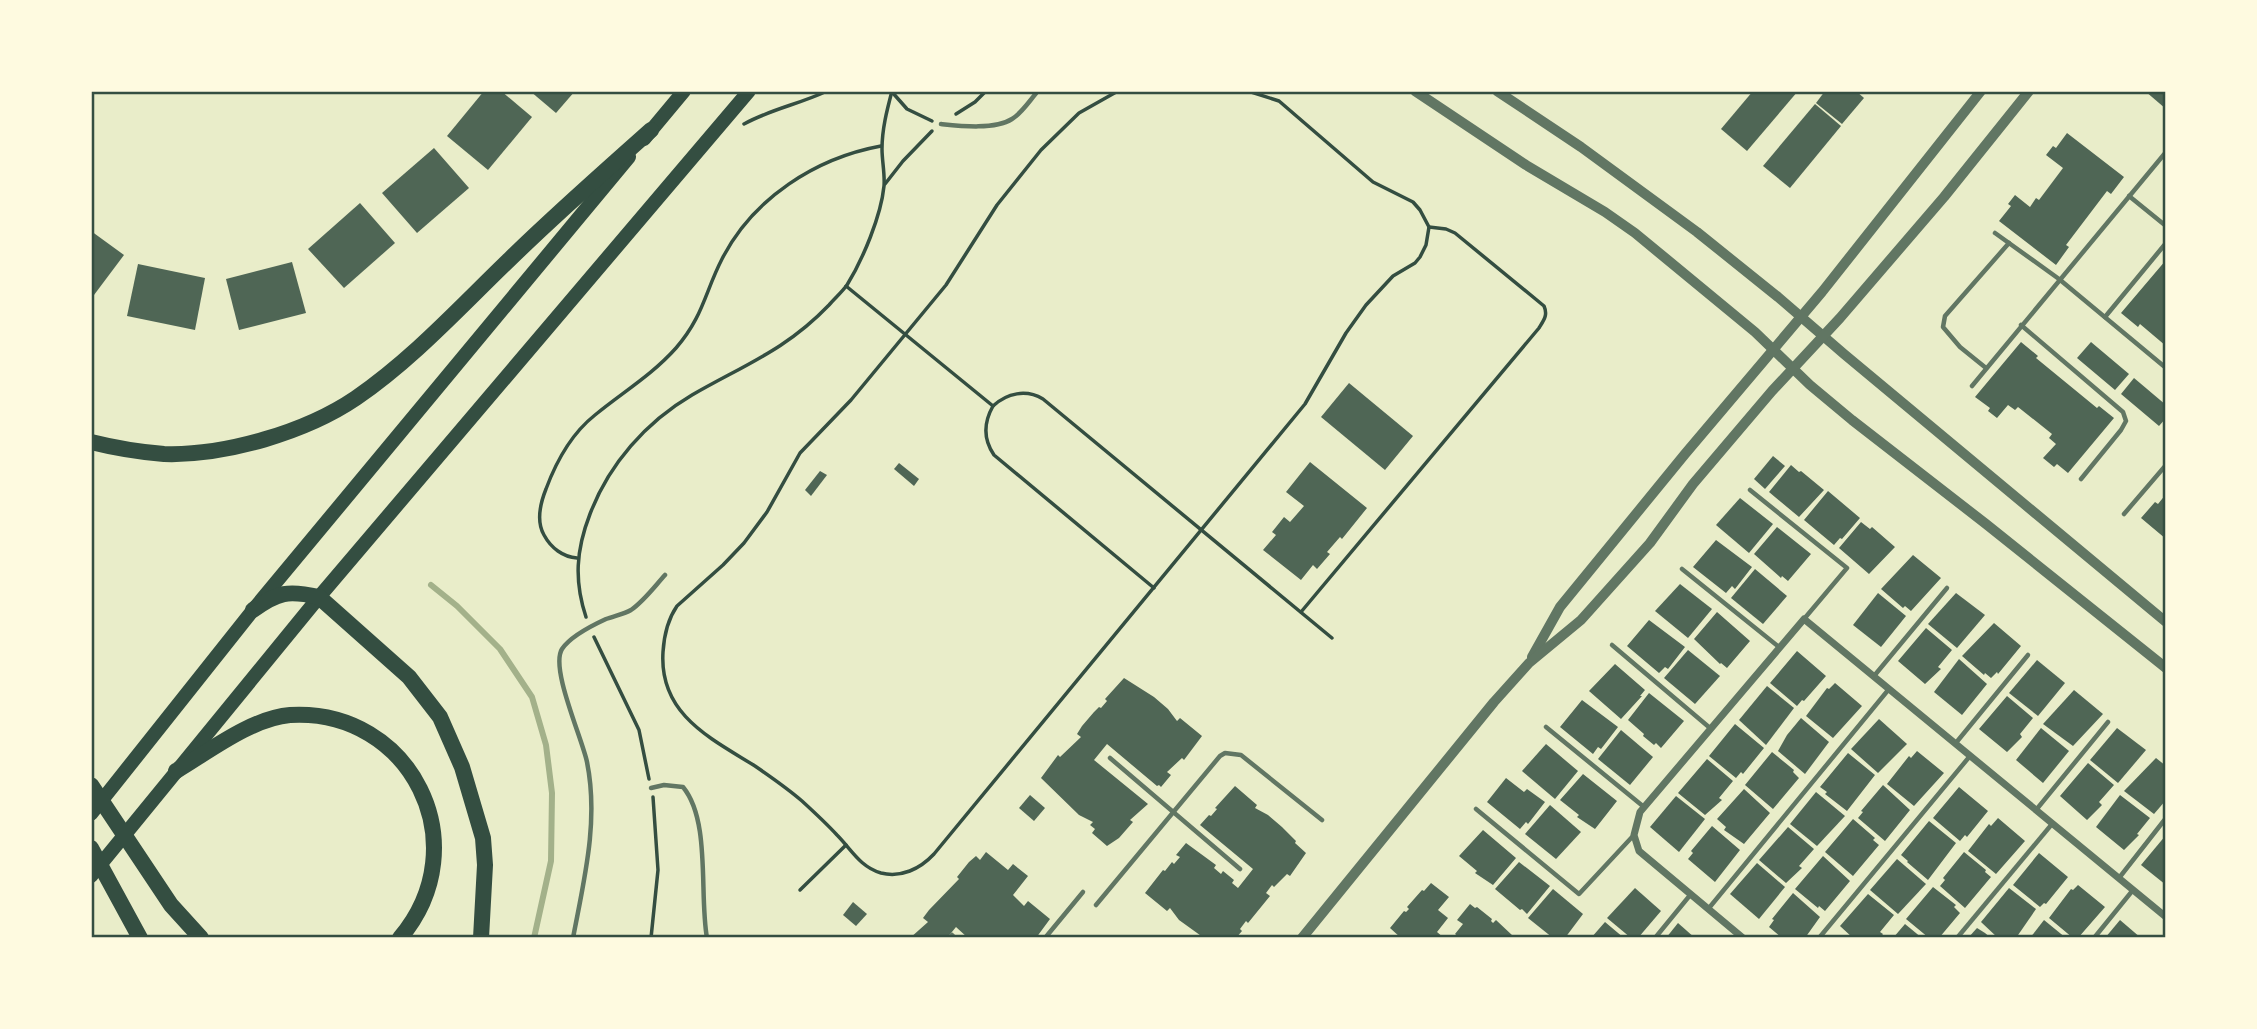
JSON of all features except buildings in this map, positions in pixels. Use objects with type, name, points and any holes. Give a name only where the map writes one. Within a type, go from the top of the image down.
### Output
[{"type":"highway","points":[[91,442],[122,450],[166,454],[213,450],[264,439],[328,414],[357,397],[419,347],[551,219],[652,130]]},
{"type":"highway","points":[[253,610],[273,596],[288,593],[319,597],[409,677],[440,717],[462,767],[483,838],[485,865],[481,938]]},
{"type":"highway","points":[[176,771],[247,729],[270,719],[289,715],[313,715],[339,720],[361,729],[383,743],[410,773],[430,811],[434,830],[434,870],[430,885],[413,921],[400,938]]},
{"type":"highway","points":[[91,785],[172,905],[201,938]]},
{"type":"highway","points":[[91,848],[140,938]]},
{"type":"main road","points":[[91,814],[253,610],[684,91]]},
{"type":"main road","points":[[91,876],[319,597],[749,91]]},
{"type":"street","points":[[1415,91],[1635,233],[1773,349],[1852,421],[2165,666]]},
{"type":"street","points":[[1497,91],[1581,147],[1697,232],[2166,622]]},
{"type":"street","points":[[1529,663],[1560,607],[1801,317],[1981,91]]},
{"type":"street","points":[[1302,938],[1494,702],[1529,663],[1581,620],[1650,543],[1693,484],[1944,197],[2029,91]]},
{"type":"street","points":[[1743,938],[1639,851],[1634,835],[1640,812],[1804,619],[2166,917]]},
{"type":"lane","points":[[941,124],[996,124],[1013,119],[1038,91]]},
{"type":"lane","points":[[1972,386],[2166,152]]},
{"type":"lane","points":[[2129,196],[2166,226]]},
{"type":"lane","points":[[1995,233],[2059,279],[2166,369]]},
{"type":"lane","points":[[1986,369],[1960,347],[1943,327],[1945,316],[2009,243]]},
{"type":"lane","points":[[2105,317],[2166,243]]},
{"type":"lane","points":[[2021,325],[2123,412],[2126,421],[2121,430],[2081,479]]},
{"type":"lane","points":[[2124,514],[2166,465]]},
{"type":"lane","points":[[1750,490],[1847,568],[1804,619]]},
{"type":"lane","points":[[1682,569],[1779,648]]},
{"type":"lane","points":[[573,938],[588,859],[592,804],[587,763],[561,682],[558,664],[560,652],[567,643],[603,621],[631,610],[666,575]]},
{"type":"lane","points":[[1874,677],[1947,588]]},
{"type":"lane","points":[[1612,645],[1710,729]]},
{"type":"lane","points":[[1955,744],[2028,655]]},
{"type":"lane","points":[[1708,909],[1889,689]]},
{"type":"lane","points":[[2036,810],[2108,722]]},
{"type":"lane","points":[[1546,727],[1644,807]]},
{"type":"lane","points":[[1096,905],[1225,753],[1241,755],[1322,820]]},
{"type":"lane","points":[[1819,938],[1970,756]]},
{"type":"lane","points":[[1110,758],[1240,869]]},
{"type":"lane","points":[[651,788],[684,787],[690,795],[701,841],[707,938]]},
{"type":"lane","points":[[1476,809],[1579,894],[1634,835]]},
{"type":"lane","points":[[2118,878],[2166,818]]},
{"type":"lane","points":[[1957,938],[2052,824]]},
{"type":"lane","points":[[2094,938],[2133,890]]},
{"type":"lane","points":[[1045,938],[1083,892]]},
{"type":"lane","points":[[1655,938],[1690,894]]},
{"type":"path","points":[[738,127],[761,115],[812,99],[827,91]]},
{"type":"path","points":[[892,91],[906,109],[941,124]]},
{"type":"path","points":[[651,938],[658,870],[655,806],[639,730],[590,629],[579,592],[577,558],[581,536],[595,500],[614,467],[656,419],[690,396],[784,345],[812,322],[846,286],[878,214],[884,184],[882,146],[886,112],[892,91]]},
{"type":"path","points":[[884,184],[919,143],[986,91]]},
{"type":"path","points":[[1118,91],[1079,113],[1041,150],[997,205],[946,285],[841,411],[800,453],[767,512],[744,543],[677,606],[672,614],[663,649],[664,674],[674,702],[688,720],[715,742],[800,799],[865,866],[880,873],[906,872],[926,862],[1305,404],[1346,333],[1366,305],[1393,276],[1415,263],[1426,245],[1429,228],[1426,219],[1413,202],[1373,181],[1279,101],[1248,91]]},
{"type":"path","points":[[577,558],[564,555],[549,544],[540,528],[539,520],[542,498],[551,474],[573,438],[593,416],[646,378],[676,348],[697,320],[730,245],[775,193],[808,172],[843,156],[882,146]]},
{"type":"path","points":[[1301,612],[1545,319],[1544,306],[1455,233],[1446,229],[1429,228]]},
{"type":"path","points":[[846,286],[993,406]]},
{"type":"path","points":[[1154,588],[994,455],[985,436],[986,421],[993,406],[1000,400],[1014,394],[1030,393],[1038,396],[1332,638]]},
{"type":"path","points":[[800,890],[846,845]]},
{"type":"waterway","points":[[431,585],[457,606],[500,649],[532,697],[546,745],[552,793],[551,861],[534,938]]}]
